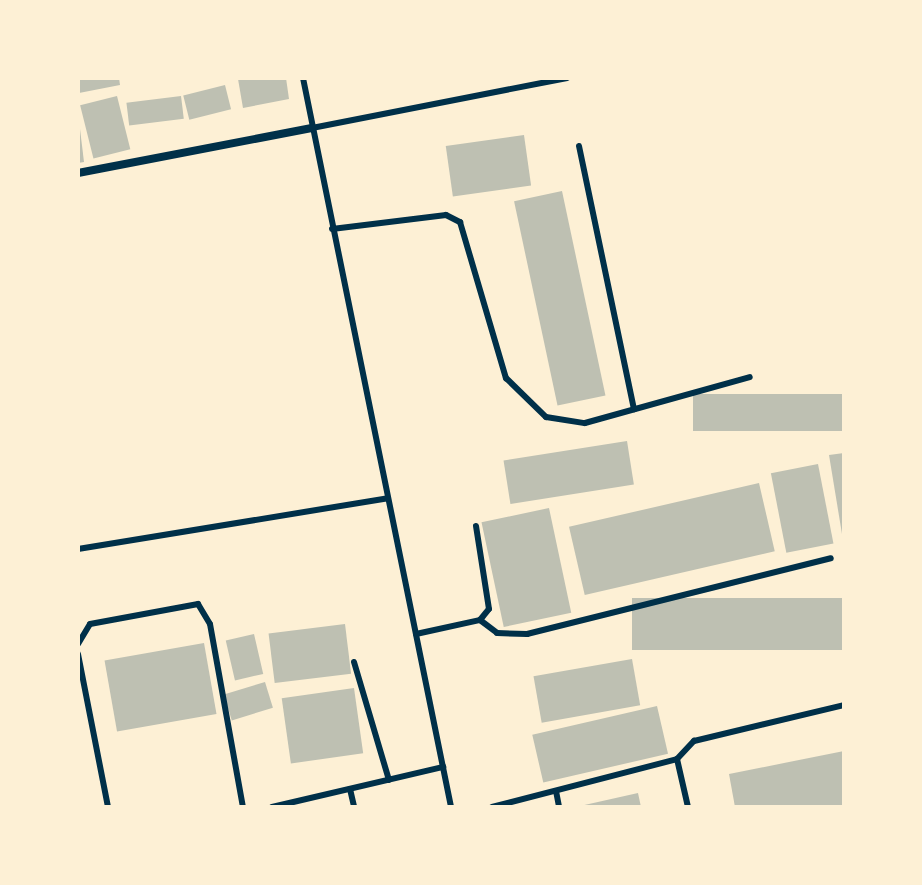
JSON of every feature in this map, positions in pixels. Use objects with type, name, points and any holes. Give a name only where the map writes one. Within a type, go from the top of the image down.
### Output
[{"type":"street","points":[[78,173],[312,128]]},
{"type":"lane","points":[[303,78],[451,807]]},
{"type":"lane","points":[[509,78],[512,90]]},
{"type":"lane","points":[[312,128],[567,78]]},
{"type":"lane","points":[[579,146],[634,409]]},
{"type":"lane","points":[[332,229],[446,215],[460,222],[506,378],[526,401],[546,417],[585,423],[750,377]]},
{"type":"lane","points":[[78,549],[388,498]]},
{"type":"lane","points":[[476,526],[490,597],[480,620]]},
{"type":"lane","points":[[416,634],[480,620],[497,633],[527,634],[831,558]]},
{"type":"lane","points":[[78,644],[90,624],[198,604],[210,624],[243,807]]},
{"type":"lane","points":[[78,654],[108,807]]},
{"type":"lane","points":[[354,662],[389,780]]},
{"type":"lane","points":[[492,807],[677,759],[694,741],[844,705]]},
{"type":"lane","points":[[677,759],[688,807]]},
{"type":"lane","points":[[272,807],[443,767]]},
{"type":"lane","points":[[350,789],[354,807]]},
{"type":"lane","points":[[556,791],[559,807]]},
{"type":"building","points":[[78,78],[119,78],[120,85],[79,93]]},
{"type":"building","points":[[286,78],[289,99],[243,108],[238,79]]},
{"type":"building","points":[[225,85],[231,109],[189,120],[183,95]]},
{"type":"building","points":[[117,96],[130,149],[93,159],[80,105]]},
{"type":"building","points":[[181,96],[184,119],[129,126],[126,103]]},
{"type":"building","points":[[78,130],[84,162],[78,163]]},
{"type":"building","points":[[524,135],[531,186],[453,196],[446,146]]},
{"type":"building","points":[[562,191],[605,395],[558,406],[514,201]]},
{"type":"building","points":[[693,394],[844,394],[844,431],[693,431]]},
{"type":"building","points":[[627,441],[634,484],[510,504],[504,461]]},
{"type":"building","points":[[844,453],[844,534],[842,534],[829,455]]},
{"type":"building","points":[[818,464],[833,544],[786,553],[771,473]]},
{"type":"building","points":[[759,483],[775,551],[585,595],[569,527]]},
{"type":"building","points":[[549,508],[571,613],[504,627],[482,522]]},
{"type":"building","points":[[632,598],[844,598],[844,650],[632,650]]},
{"type":"building","points":[[345,624],[351,674],[275,683],[269,633]]},
{"type":"building","points":[[254,634],[263,674],[235,680],[226,641]]},
{"type":"building","points":[[204,643],[217,714],[117,731],[105,661]]},
{"type":"building","points":[[632,659],[640,705],[542,723],[534,676]]},
{"type":"building","points":[[265,682],[273,708],[232,720],[224,695]]},
{"type":"building","points":[[354,688],[363,753],[291,764],[282,698]]},
{"type":"building","points":[[657,706],[668,754],[543,783],[532,735]]},
{"type":"building","points":[[844,751],[844,807],[735,807],[729,774]]},
{"type":"building","points":[[638,793],[641,807],[580,806]]}]
